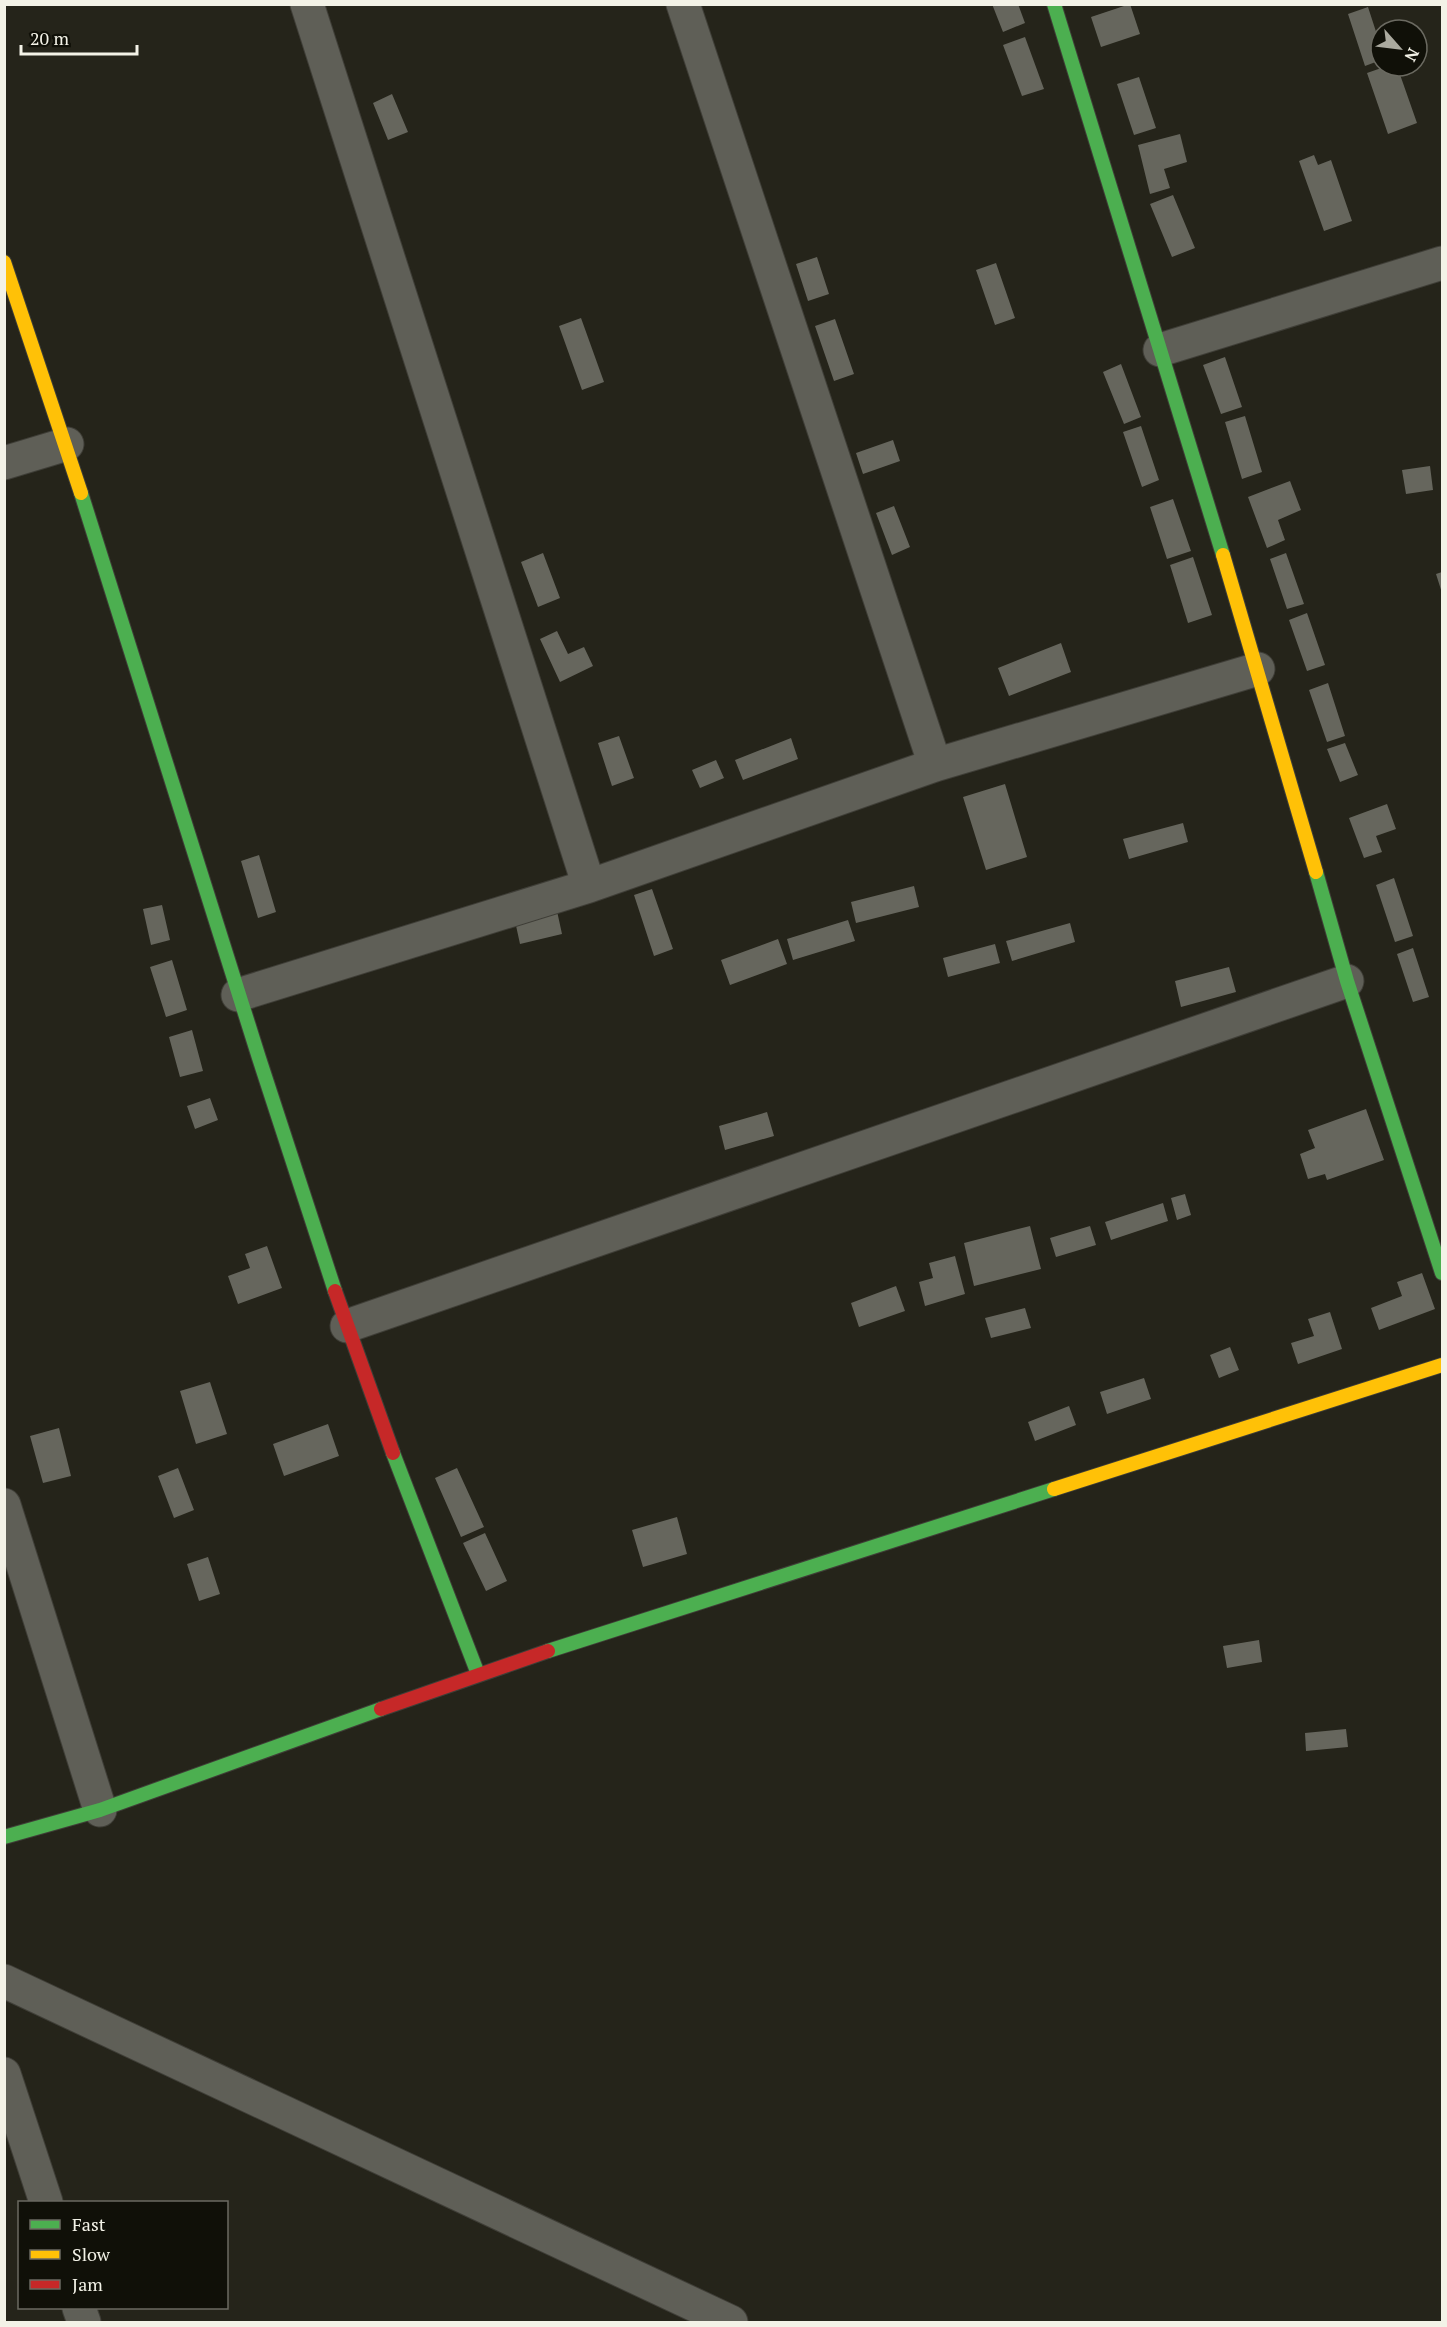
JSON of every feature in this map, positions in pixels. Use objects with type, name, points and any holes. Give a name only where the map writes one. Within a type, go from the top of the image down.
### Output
[{"type":"street","points":[[307,4],[589,886]]},
{"type":"street","points":[[683,4],[935,765]]},
{"type":"street","points":[[1054,4],[1258,669],[1347,981],[1443,1273]]},
{"type":"street","points":[[4,262],[67,444],[238,995],[347,1326],[478,1674]]},
{"type":"street","points":[[1160,350],[1443,263]]},
{"type":"street","points":[[4,463],[67,444]]},
{"type":"street","points":[[238,995],[589,886],[935,765],[1258,669]]},
{"type":"street","points":[[347,1326],[1347,981]]},
{"type":"street","points":[[4,1838],[100,1810],[478,1674],[1443,1365]]},
{"type":"street","points":[[4,1506],[100,1810]]},
{"type":"street","points":[[4,1981],[731,2322]]},
{"type":"street","points":[[4,2074],[46,2201]]},
{"type":"building","points":[[992,4],[1018,4],[1025,23],[1003,32]]},
{"type":"building","points":[[1130,4],[1140,34],[1101,47],[1091,17]]},
{"type":"building","points":[[1368,7],[1372,18],[1369,18],[1369,64],[1365,66],[1348,14]]},
{"type":"building","points":[[1025,37],[1044,89],[1022,96],[1003,45]]},
{"type":"building","points":[[1369,72],[1369,78],[1401,78],[1417,123],[1388,134],[1367,73]]},
{"type":"building","points":[[1139,77],[1156,128],[1134,135],[1117,84]]},
{"type":"building","points":[[392,94],[408,132],[388,140],[373,103]]},
{"type":"building","points":[[1180,134],[1187,162],[1164,169],[1170,188],[1150,194],[1138,145]]},
{"type":"building","points":[[1314,155],[1318,165],[1331,160],[1352,221],[1324,231],[1299,161]]},
{"type":"building","points":[[1173,195],[1195,248],[1172,257],[1150,204]]},
{"type":"building","points":[[817,257],[829,294],[808,301],[796,264]]},
{"type":"building","points":[[996,263],[1015,318],[995,325],[976,270]]},
{"type":"building","points":[[581,318],[604,382],[582,390],[559,326]]},
{"type":"building","points":[[835,319],[854,374],[834,381],[815,326]]},
{"type":"building","points":[[1225,357],[1242,407],[1221,414],[1203,365]]},
{"type":"building","points":[[1121,364],[1141,417],[1124,424],[1103,372]]},
{"type":"building","points":[[1245,416],[1262,472],[1242,479],[1225,422]]},
{"type":"building","points":[[1141,426],[1159,480],[1142,487],[1123,432]]},
{"type":"building","points":[[893,440],[900,461],[863,474],[856,453]]},
{"type":"building","points":[[1430,466],[1433,490],[1406,494],[1402,470]]},
{"type":"building","points":[[1290,481],[1301,510],[1278,520],[1285,540],[1267,548],[1248,497]]},
{"type":"building","points":[[1173,499],[1191,551],[1167,559],[1150,507]]},
{"type":"building","points":[[894,506],[910,547],[892,555],[876,513]]},
{"type":"building","points":[[543,553],[560,598],[538,607],[521,562]]},
{"type":"building","points":[[1286,553],[1304,604],[1287,609],[1270,559]]},
{"type":"building","points":[[1193,557],[1212,615],[1188,623],[1170,565]]},
{"type":"building","points":[[1442,572],[1442,593],[1436,574]]},
{"type":"building","points":[[1307,613],[1325,665],[1307,671],[1289,620]]},
{"type":"building","points":[[557,631],[568,654],[584,647],[593,666],[560,682],[540,639]]},
{"type":"building","points":[[1061,643],[1071,672],[1009,696],[998,668]]},
{"type":"building","points":[[1328,683],[1345,736],[1327,742],[1309,690]]},
{"type":"building","points":[[619,736],[634,778],[612,786],[598,743]]},
{"type":"building","points":[[791,738],[798,759],[743,780],[735,760]]},
{"type":"building","points":[[1345,743],[1358,775],[1340,782],[1327,749]]},
{"type":"building","points":[[716,760],[724,778],[700,788],[692,770]]},
{"type":"building","points":[[1005,784],[1027,857],[986,870],[963,797]]},
{"type":"building","points":[[1387,804],[1396,829],[1376,836],[1382,852],[1364,858],[1349,818]]},
{"type":"building","points":[[1183,823],[1188,842],[1129,859],[1123,839]]},
{"type":"building","points":[[259,855],[276,912],[258,918],[241,861]]},
{"type":"building","points":[[1394,878],[1413,936],[1395,942],[1376,885]]},
{"type":"building","points":[[914,886],[919,907],[856,923],[851,902]]},
{"type":"building","points":[[652,889],[673,949],[654,956],[634,895]]},
{"type":"building","points":[[162,905],[170,940],[151,945],[143,909]]},
{"type":"building","points":[[557,911],[562,934],[520,944],[515,921]]},
{"type":"building","points":[[848,920],[855,941],[793,960],[787,939]]},
{"type":"building","points":[[1070,923],[1075,942],[1012,961],[1006,941]]},
{"type":"building","points":[[778,939],[787,964],[730,985],[721,960]]},
{"type":"building","points":[[995,944],[1000,963],[948,977],[943,958]]},
{"type":"building","points":[[1413,948],[1429,997],[1413,1002],[1397,954]]},
{"type":"building","points":[[172,960],[187,1010],[166,1017],[150,967]]},
{"type":"building","points":[[1229,967],[1236,992],[1181,1007],[1175,981]]},
{"type":"building","points":[[192,1030],[203,1071],[180,1077],[169,1037]]},
{"type":"building","points":[[210,1098],[218,1120],[195,1129],[187,1106]]},
{"type":"building","points":[[1366,1109],[1384,1160],[1327,1180],[1325,1174],[1308,1179],[1300,1154],[1315,1148],[1308,1130]]},
{"type":"building","points":[[767,1112],[774,1136],[725,1150],[719,1126]]},
{"type":"building","points":[[1185,1194],[1191,1215],[1177,1220],[1171,1198]]},
{"type":"building","points":[[1163,1203],[1168,1221],[1111,1240],[1105,1222]]},
{"type":"building","points":[[1030,1226],[1041,1269],[974,1286],[964,1243]]},
{"type":"building","points":[[1090,1226],[1096,1245],[1056,1257],[1050,1238]]},
{"type":"building","points":[[267,1246],[282,1288],[238,1304],[228,1276],[250,1268],[245,1254]]},
{"type":"building","points":[[955,1256],[965,1294],[925,1306],[919,1282],[933,1278],[929,1263]]},
{"type":"building","points":[[1422,1273],[1435,1309],[1379,1330],[1371,1308],[1402,1296],[1397,1282]]},
{"type":"building","points":[[896,1286],[905,1311],[859,1327],[851,1303]]},
{"type":"building","points":[[1025,1308],[1031,1328],[991,1338],[985,1318]]},
{"type":"building","points":[[1330,1312],[1342,1349],[1298,1364],[1291,1343],[1314,1336],[1308,1319]]},
{"type":"building","points":[[1230,1347],[1239,1370],[1219,1378],[1210,1355]]},
{"type":"building","points":[[1144,1378],[1151,1399],[1107,1414],[1100,1392]]},
{"type":"building","points":[[210,1382],[227,1434],[196,1444],[180,1391]]},
{"type":"building","points":[[1069,1406],[1076,1425],[1035,1441],[1028,1422]]},
{"type":"building","points":[[328,1424],[339,1456],[284,1476],[273,1444]]},
{"type":"building","points":[[59,1428],[71,1476],[43,1483],[30,1436]]},
{"type":"building","points":[[178,1468],[194,1510],[174,1518],[158,1476]]},
{"type":"building","points":[[457,1468],[484,1527],[461,1537],[435,1478]]},
{"type":"building","points":[[677,1517],[687,1554],[643,1567],[632,1530]]},
{"type":"building","points":[[485,1533],[507,1581],[486,1591],[463,1543]]},
{"type":"building","points":[[208,1557],[220,1594],[199,1601],[187,1564]]},
{"type":"building","points":[[1259,1640],[1262,1662],[1227,1668],[1223,1646]]},
{"type":"building","points":[[1346,1729],[1348,1747],[1306,1751],[1305,1733]]},
{"type":"traffic: fast","points":[[1054,4],[1223,555]]},
{"type":"traffic: fast","points":[[81,493],[335,1291]]},
{"type":"traffic: fast","points":[[1316,872],[1347,981],[1442,1273]]},
{"type":"traffic: fast","points":[[393,1453],[478,1674]]},
{"type":"traffic: fast","points":[[548,1651],[1054,1489]]},
{"type":"traffic: fast","points":[[4,1837],[100,1810],[381,1709]]},
{"type":"traffic: slow","points":[[4,262],[81,493]]},
{"type":"traffic: slow","points":[[1223,555],[1316,872]]},
{"type":"traffic: slow","points":[[1054,1489],[1442,1365]]},
{"type":"traffic: jam","points":[[335,1291],[393,1453]]},
{"type":"traffic: jam","points":[[381,1709],[548,1651]]}]
